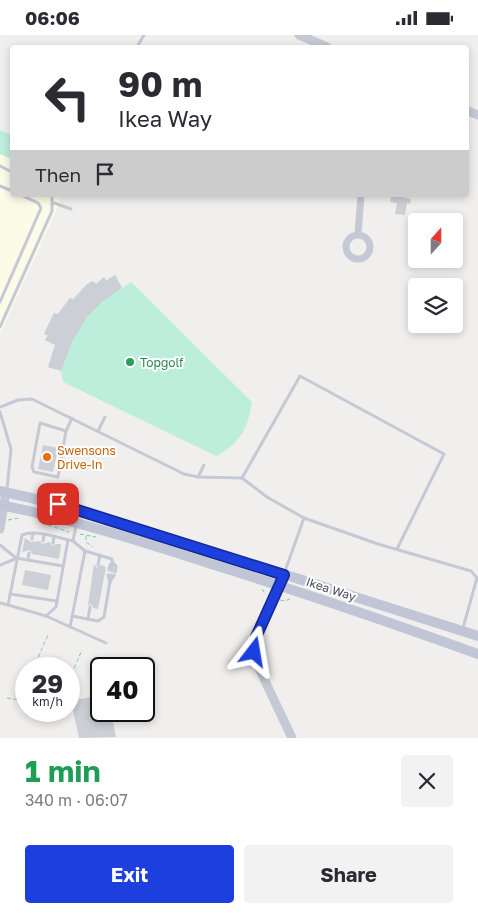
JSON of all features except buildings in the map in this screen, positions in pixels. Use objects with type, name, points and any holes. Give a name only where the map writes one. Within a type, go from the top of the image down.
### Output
[{"type":"main road","name":"Ikea Way","points":[[3,492],[75,508],[478,636]]},
{"type":"main road","name":"Ikea Way","points":[[2,505],[76,528],[280,585],[478,654]]},
{"type":"street","points":[[299,35],[322,45]]},
{"type":"street","points":[[358,234],[361,197]]},
{"type":"street","points":[[0,529],[3,492]]},
{"type":"street","points":[[284,575],[256,637],[254,652],[257,664],[292,738]]},
{"type":"lane","points":[[0,302],[41,208],[38,203],[25,197]]},
{"type":"lane","points":[[0,327],[52,211],[54,203],[52,197]]},
{"type":"lane","points":[[54,203],[71,209]]},
{"type":"lane","points":[[242,477],[300,376],[444,454],[397,549]]},
{"type":"lane","points":[[0,407],[18,400],[32,399],[184,474],[198,477],[242,477],[267,497],[304,518],[471,571],[477,578],[462,631]]},
{"type":"lane","points":[[0,412],[11,449],[3,492]]},
{"type":"lane","points":[[98,431],[105,417]]},
{"type":"lane","points":[[66,431],[40,423],[32,467],[34,472],[58,477],[66,431],[72,418]]},
{"type":"lane","points":[[198,477],[204,465]]},
{"type":"lane","points":[[284,575],[304,518]]},
{"type":"lane","points":[[73,541],[76,528]]},
{"type":"lane","points":[[32,539],[33,533]]},
{"type":"lane","points":[[8,605],[22,535],[33,533],[73,541],[85,551],[112,559],[112,573],[104,617],[98,621],[72,616]]},
{"type":"lane","points":[[43,541],[44,535]]},
{"type":"lane","points":[[53,543],[54,537]]},
{"type":"lane","points":[[46,616],[52,612],[57,601],[68,540]]},
{"type":"lane","points":[[0,545],[16,559]]},
{"type":"lane","points":[[70,627],[85,551]]},
{"type":"lane","points":[[28,561],[29,553]]},
{"type":"lane","points":[[39,562],[40,555]]},
{"type":"lane","points":[[98,565],[100,555]]},
{"type":"lane","points":[[49,564],[50,557]]},
{"type":"lane","points":[[0,565],[16,559],[63,566]]},
{"type":"lane","points":[[10,594],[57,601]]},
{"type":"lane","points":[[0,603],[46,616],[106,643]]},
{"type":"lane","points":[[88,619],[90,607]]},
{"type":"path","points":[[2,519],[11,520],[20,517]]},
{"type":"path","points":[[40,523],[76,528],[86,535],[99,538]]},
{"type":"path","points":[[86,535],[86,542],[93,547],[92,553]]},
{"type":"path","points":[[258,587],[266,595],[273,598],[285,601],[294,598]]},
{"type":"path","points":[[38,657],[48,635]]},
{"type":"path","points":[[79,657],[82,650]]},
{"type":"path","points":[[7,698],[15,699]]},
{"type":"shaded area","points":[[0,154],[10,158],[10,197],[59,197],[60,202],[0,334]]},
{"type":"green space","points":[[0,130],[10,134],[10,158],[0,154]]},
{"type":"green space","name":"Topgolf","points":[[115,275],[122,288],[131,282],[252,402],[248,420],[242,434],[231,446],[216,456],[63,382],[61,371],[48,367],[55,345],[45,340],[48,336],[44,334],[54,313],[58,314],[70,298],[73,299],[86,285],[93,281],[96,284],[104,277],[107,280]]},
{"type":"place","name":"Topgolf","points":[[130,362]]},
{"type":"place","name":"Swensons Drive-In","points":[[47,457]]},
{"type":"route","points":[[58,504],[284,575],[256,637],[254,652]]}]
